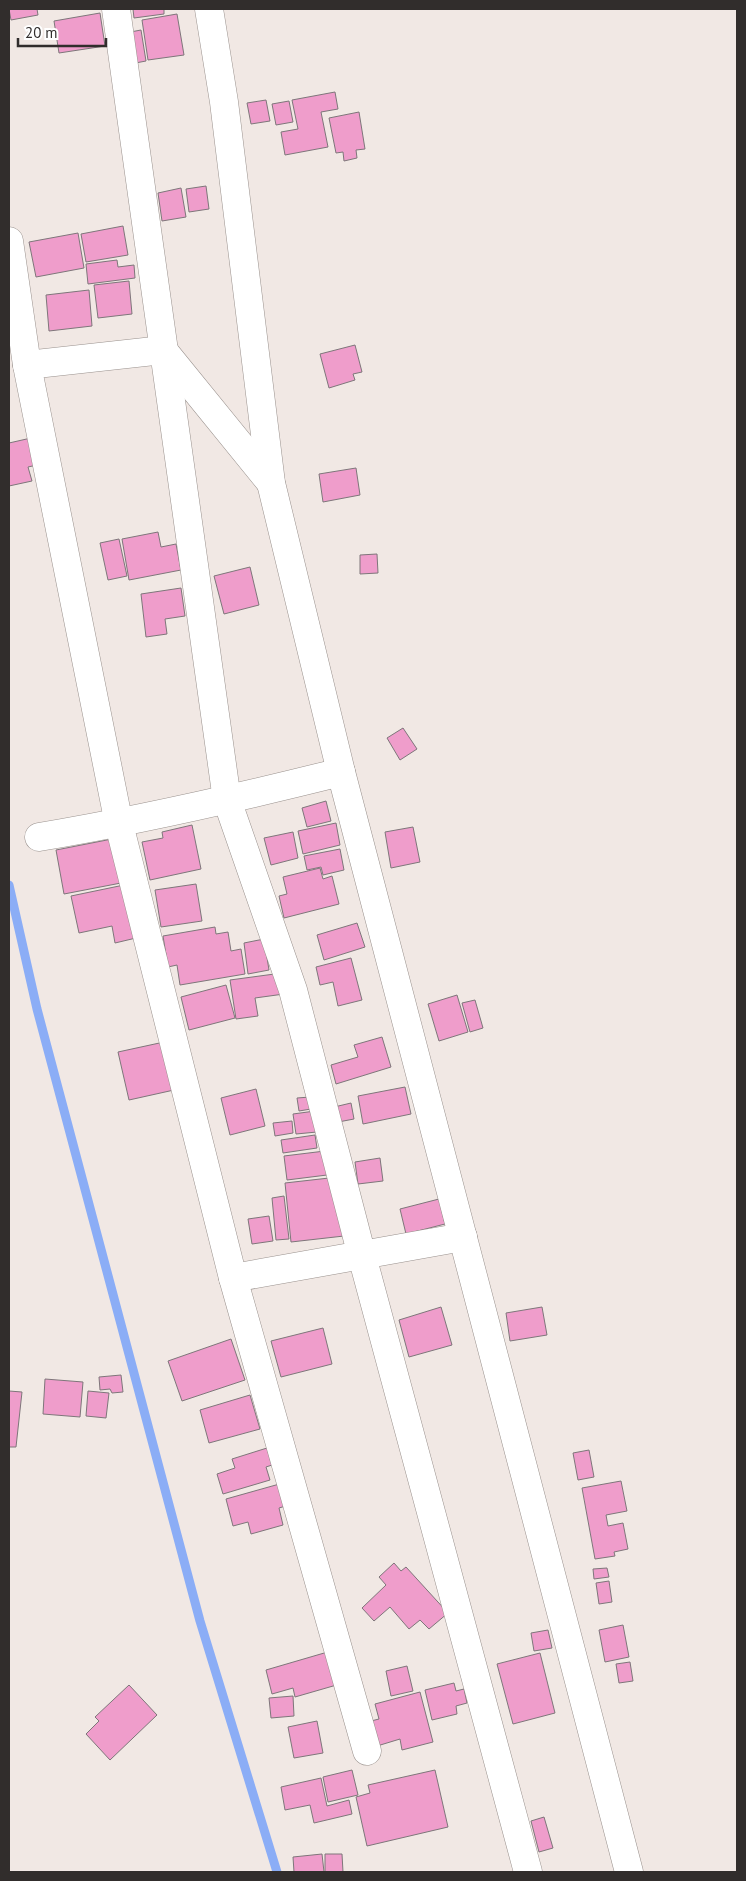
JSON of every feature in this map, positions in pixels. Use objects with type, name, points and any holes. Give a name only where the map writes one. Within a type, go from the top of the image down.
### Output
[{"type":"street","points":[[116,9],[227,800],[293,990],[362,1256],[528,1872]]},
{"type":"street","points":[[208,9],[224,102],[271,483],[341,772],[629,1872]]},
{"type":"street","points":[[9,241],[27,366],[120,824],[233,1278],[367,1751]]},
{"type":"street","points":[[27,366],[164,350]]},
{"type":"street","points":[[164,350],[271,483]]},
{"type":"street","points":[[39,837],[120,824],[341,772]]},
{"type":"street","points":[[233,1278],[463,1237]]},
{"type":"building","points":[[9,9],[37,9],[38,15],[11,20]]},
{"type":"building","points":[[133,9],[164,9],[164,14],[134,18]]},
{"type":"building","points":[[100,13],[105,46],[59,53],[54,21]]},
{"type":"building","points":[[177,14],[184,55],[148,60],[142,20]]},
{"type":"building","points":[[141,30],[146,61],[130,64],[125,33]]},
{"type":"building","points":[[335,92],[338,109],[321,112],[328,147],[285,155],[281,132],[298,129],[292,100]]},
{"type":"building","points":[[266,100],[270,121],[251,124],[247,103]]},
{"type":"building","points":[[289,101],[293,122],[276,125],[272,104]]},
{"type":"building","points":[[359,112],[365,149],[356,150],[357,158],[344,161],[343,152],[336,153],[329,118]]},
{"type":"building","points":[[206,186],[209,209],[189,212],[186,189]]},
{"type":"building","points":[[181,188],[186,217],[162,221],[158,193]]},
{"type":"building","points":[[123,226],[128,255],[86,262],[81,234]]},
{"type":"building","points":[[78,233],[84,268],[36,277],[29,242]]},
{"type":"building","points":[[117,260],[118,267],[134,265],[135,278],[88,284],[86,264]]},
{"type":"building","points":[[129,281],[132,314],[98,318],[94,285]]},
{"type":"building","points":[[89,290],[92,326],[49,331],[46,295]]},
{"type":"building","points":[[355,345],[362,372],[353,374],[355,380],[329,388],[320,354]]},
{"type":"building","points":[[31,438],[37,465],[28,467],[32,481],[9,486],[9,443]]},
{"type":"building","points":[[356,468],[360,495],[323,502],[319,474]]},
{"type":"building","points":[[158,532],[161,547],[176,544],[181,570],[129,580],[122,539]]},
{"type":"building","points":[[119,539],[127,576],[108,580],[100,543]]},
{"type":"building","points":[[377,554],[378,573],[360,574],[360,555]]},
{"type":"building","points":[[250,567],[259,605],[224,614],[214,576]]},
{"type":"building","points":[[181,588],[185,616],[165,619],[167,634],[146,637],[141,594]]},
{"type":"building","points":[[403,728],[417,749],[400,760],[387,738]]},
{"type":"building","points":[[326,801],[331,821],[307,827],[302,808]]},
{"type":"building","points":[[336,823],[340,845],[303,854],[298,831]]},
{"type":"building","points":[[192,825],[201,869],[150,880],[142,842],[163,838],[162,832]]},
{"type":"building","points":[[413,827],[420,862],[391,868],[385,832]]},
{"type":"building","points":[[293,832],[298,858],[271,865],[264,838]]},
{"type":"building","points":[[112,839],[121,883],[64,894],[56,850]]},
{"type":"building","points":[[340,849],[344,870],[323,875],[321,867],[307,870],[304,856]]},
{"type":"building","points":[[320,868],[323,879],[332,876],[339,904],[284,918],[279,896],[287,894],[283,877]]},
{"type":"building","points":[[196,884],[202,921],[161,927],[155,890]]},
{"type":"building","points":[[124,885],[136,938],[115,943],[112,926],[79,933],[71,896]]},
{"type":"building","points":[[357,923],[365,947],[324,960],[317,935]]},
{"type":"building","points":[[215,927],[216,934],[228,932],[231,951],[241,949],[245,974],[180,985],[177,965],[168,967],[163,936]]},
{"type":"building","points":[[264,939],[269,970],[248,974],[244,943]]},
{"type":"building","points":[[351,958],[362,1000],[338,1006],[333,982],[320,985],[316,967]]},
{"type":"building","points":[[282,973],[284,994],[255,998],[258,1016],[236,1019],[230,980]]},
{"type":"building","points":[[226,985],[235,1018],[189,1030],[181,997]]},
{"type":"building","points":[[457,995],[468,1032],[439,1041],[428,1004]]},
{"type":"building","points":[[475,1000],[483,1028],[470,1032],[462,1003]]},
{"type":"building","points":[[382,1037],[391,1067],[336,1084],[331,1065],[358,1057],[354,1045]]},
{"type":"building","points":[[164,1042],[174,1090],[129,1100],[118,1052]]},
{"type":"building","points":[[405,1087],[411,1114],[363,1124],[358,1096]]},
{"type":"building","points":[[256,1089],[265,1126],[230,1135],[221,1098]]},
{"type":"building","points":[[310,1097],[311,1109],[299,1111],[297,1098]]},
{"type":"building","points":[[351,1103],[354,1119],[333,1123],[330,1108]]},
{"type":"building","points":[[315,1111],[317,1132],[296,1134],[293,1114]]},
{"type":"building","points":[[292,1121],[293,1133],[275,1136],[273,1123]]},
{"type":"building","points":[[315,1135],[317,1148],[283,1153],[281,1140]]},
{"type":"building","points":[[325,1151],[327,1175],[287,1180],[284,1156]]},
{"type":"building","points":[[380,1158],[383,1181],[358,1184],[355,1162]]},
{"type":"building","points":[[338,1177],[344,1236],[291,1242],[285,1183]]},
{"type":"building","points":[[284,1196],[289,1239],[276,1240],[272,1198]]},
{"type":"building","points":[[439,1199],[445,1224],[406,1234],[400,1209]]},
{"type":"building","points":[[269,1216],[273,1241],[252,1244],[248,1219]]},
{"type":"building","points":[[441,1307],[452,1345],[409,1357],[399,1320]]},
{"type":"building","points":[[542,1307],[547,1335],[510,1341],[506,1313]]},
{"type":"building","points":[[323,1328],[332,1364],[281,1377],[271,1341]]},
{"type":"building","points":[[231,1339],[245,1380],[182,1401],[168,1361]]},
{"type":"building","points":[[121,1375],[123,1392],[112,1393],[110,1389],[100,1390],[99,1377]]},
{"type":"building","points":[[45,1379],[83,1382],[80,1417],[43,1414]]},
{"type":"building","points":[[9,1391],[22,1392],[16,1447],[9,1447]]},
{"type":"building","points":[[88,1391],[109,1393],[106,1418],[86,1416]]},
{"type":"building","points":[[250,1395],[260,1429],[209,1443],[200,1410]]},
{"type":"building","points":[[267,1448],[272,1465],[266,1467],[270,1480],[223,1494],[217,1474],[235,1468],[232,1459]]},
{"type":"building","points":[[589,1450],[594,1477],[578,1480],[573,1453]]},
{"type":"building","points":[[621,1481],[627,1511],[606,1515],[608,1526],[623,1523],[628,1549],[614,1552],[615,1556],[595,1559],[582,1488]]},
{"type":"building","points":[[283,1483],[289,1505],[279,1508],[283,1525],[251,1534],[248,1522],[233,1526],[226,1499]]},
{"type":"building","points":[[394,1563],[401,1571],[406,1567],[448,1613],[429,1629],[420,1620],[409,1629],[390,1607],[374,1621],[362,1608],[386,1585],[379,1577]]},
{"type":"building","points":[[607,1568],[609,1577],[594,1579],[593,1569]]},
{"type":"building","points":[[609,1581],[612,1602],[599,1604],[596,1583]]},
{"type":"building","points":[[623,1625],[629,1657],[605,1662],[599,1630]]},
{"type":"building","points":[[548,1630],[552,1648],[534,1651],[531,1633]]},
{"type":"building","points":[[331,1651],[340,1684],[295,1697],[293,1688],[272,1694],[266,1670]]},
{"type":"building","points":[[540,1653],[555,1713],[513,1724],[497,1664]]},
{"type":"building","points":[[630,1662],[633,1681],[619,1683],[616,1664]]},
{"type":"building","points":[[407,1666],[413,1691],[391,1696],[386,1671]]},
{"type":"building","points":[[454,1683],[456,1691],[464,1689],[467,1703],[456,1706],[457,1714],[432,1720],[425,1690]]},
{"type":"building","points":[[129,1685],[157,1715],[110,1760],[86,1734],[99,1721],[95,1717]]},
{"type":"building","points":[[420,1692],[433,1742],[402,1750],[400,1739],[377,1746],[371,1721],[379,1719],[375,1704]]},
{"type":"building","points":[[293,1696],[294,1716],[271,1718],[269,1698]]},
{"type":"building","points":[[317,1721],[323,1753],[294,1758],[288,1727]]},
{"type":"building","points":[[352,1770],[358,1795],[328,1802],[323,1777]]},
{"type":"building","points":[[435,1770],[448,1827],[367,1846],[356,1797],[370,1793],[368,1785]]},
{"type":"building","points":[[321,1778],[327,1806],[349,1800],[352,1814],[314,1823],[310,1805],[285,1810],[281,1787]]},
{"type":"building","points":[[544,1817],[553,1848],[539,1852],[531,1821]]},
{"type":"building","points":[[322,1854],[324,1872],[294,1872],[293,1857]]},
{"type":"building","points":[[325,1854],[342,1854],[343,1872],[325,1872]]},
{"type":"waterway","points":[[9,885],[37,1009],[200,1621],[277,1872]]}]
